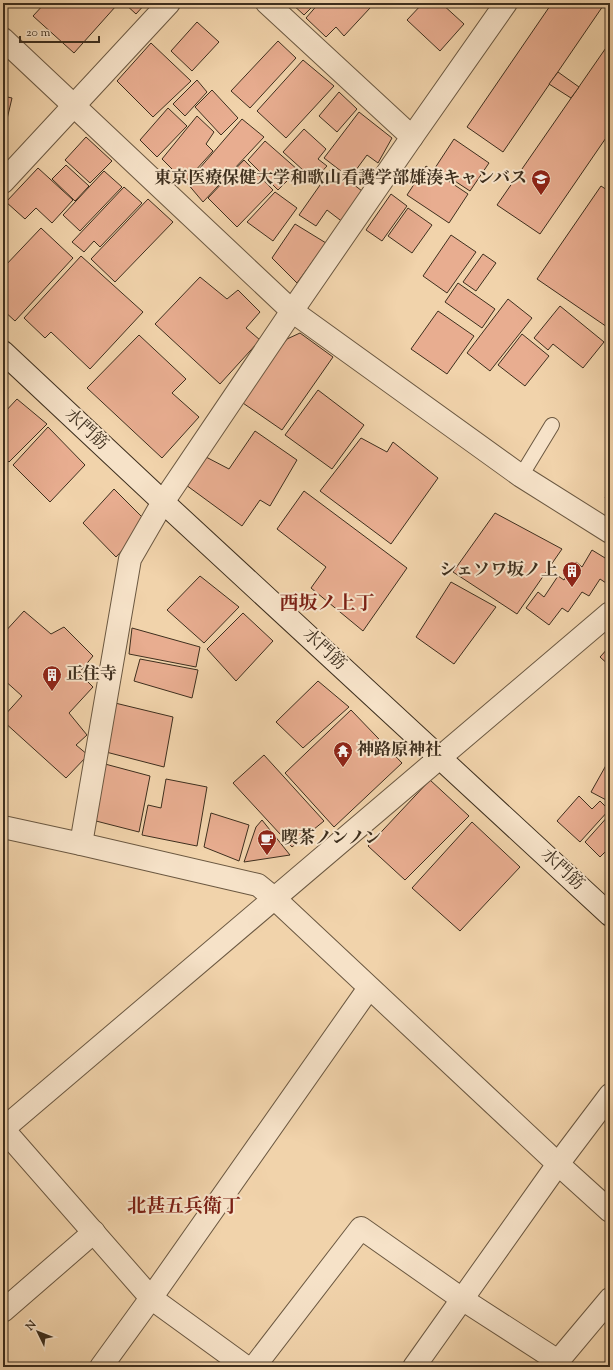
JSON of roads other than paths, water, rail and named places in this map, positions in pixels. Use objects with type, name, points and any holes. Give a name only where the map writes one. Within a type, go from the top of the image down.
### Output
[{"type":"street","points":[[3,182],[169,3]]},
{"type":"street","points":[[267,3],[412,137]]},
{"type":"street","points":[[81,844],[130,559],[163,502],[292,311],[506,3]]},
{"type":"street","points":[[3,39],[292,311],[521,476],[610,532]]},
{"type":"street","name":"水門筋","points":[[3,352],[163,502],[610,914]]},
{"type":"street","points":[[246,1367],[151,1298],[3,1129],[610,613]]},
{"type":"street","points":[[3,827],[258,885],[274,898],[610,1211]]},
{"type":"street","points":[[101,1367],[369,988]]},
{"type":"street","points":[[414,1367],[558,1164],[610,1095]]},
{"type":"street","points":[[254,1367],[361,1228],[462,1300],[558,1361],[610,1299]]},
{"type":"street","points":[[3,1311],[94,1232]]},
{"type":"lane","points":[[521,476],[552,425]]},
{"type":"place","name":"東京医療保健大学和歌山看護学部雄湊キャンバス","points":[[541,196]]},
{"type":"place","name":"シェソワ坂ノ上","points":[[572,588]]},
{"type":"place","name":"正住寺","points":[[52,692]]},
{"type":"place","name":"神路原神社","points":[[343,768]]},
{"type":"place","name":"喫茶ノンノン","points":[[267,856]]},
{"type":"district","name":"西坂ノ上丁","points":[[327,604]]},
{"type":"district","name":"北甚五兵衛丁","points":[[184,1207]]}]
